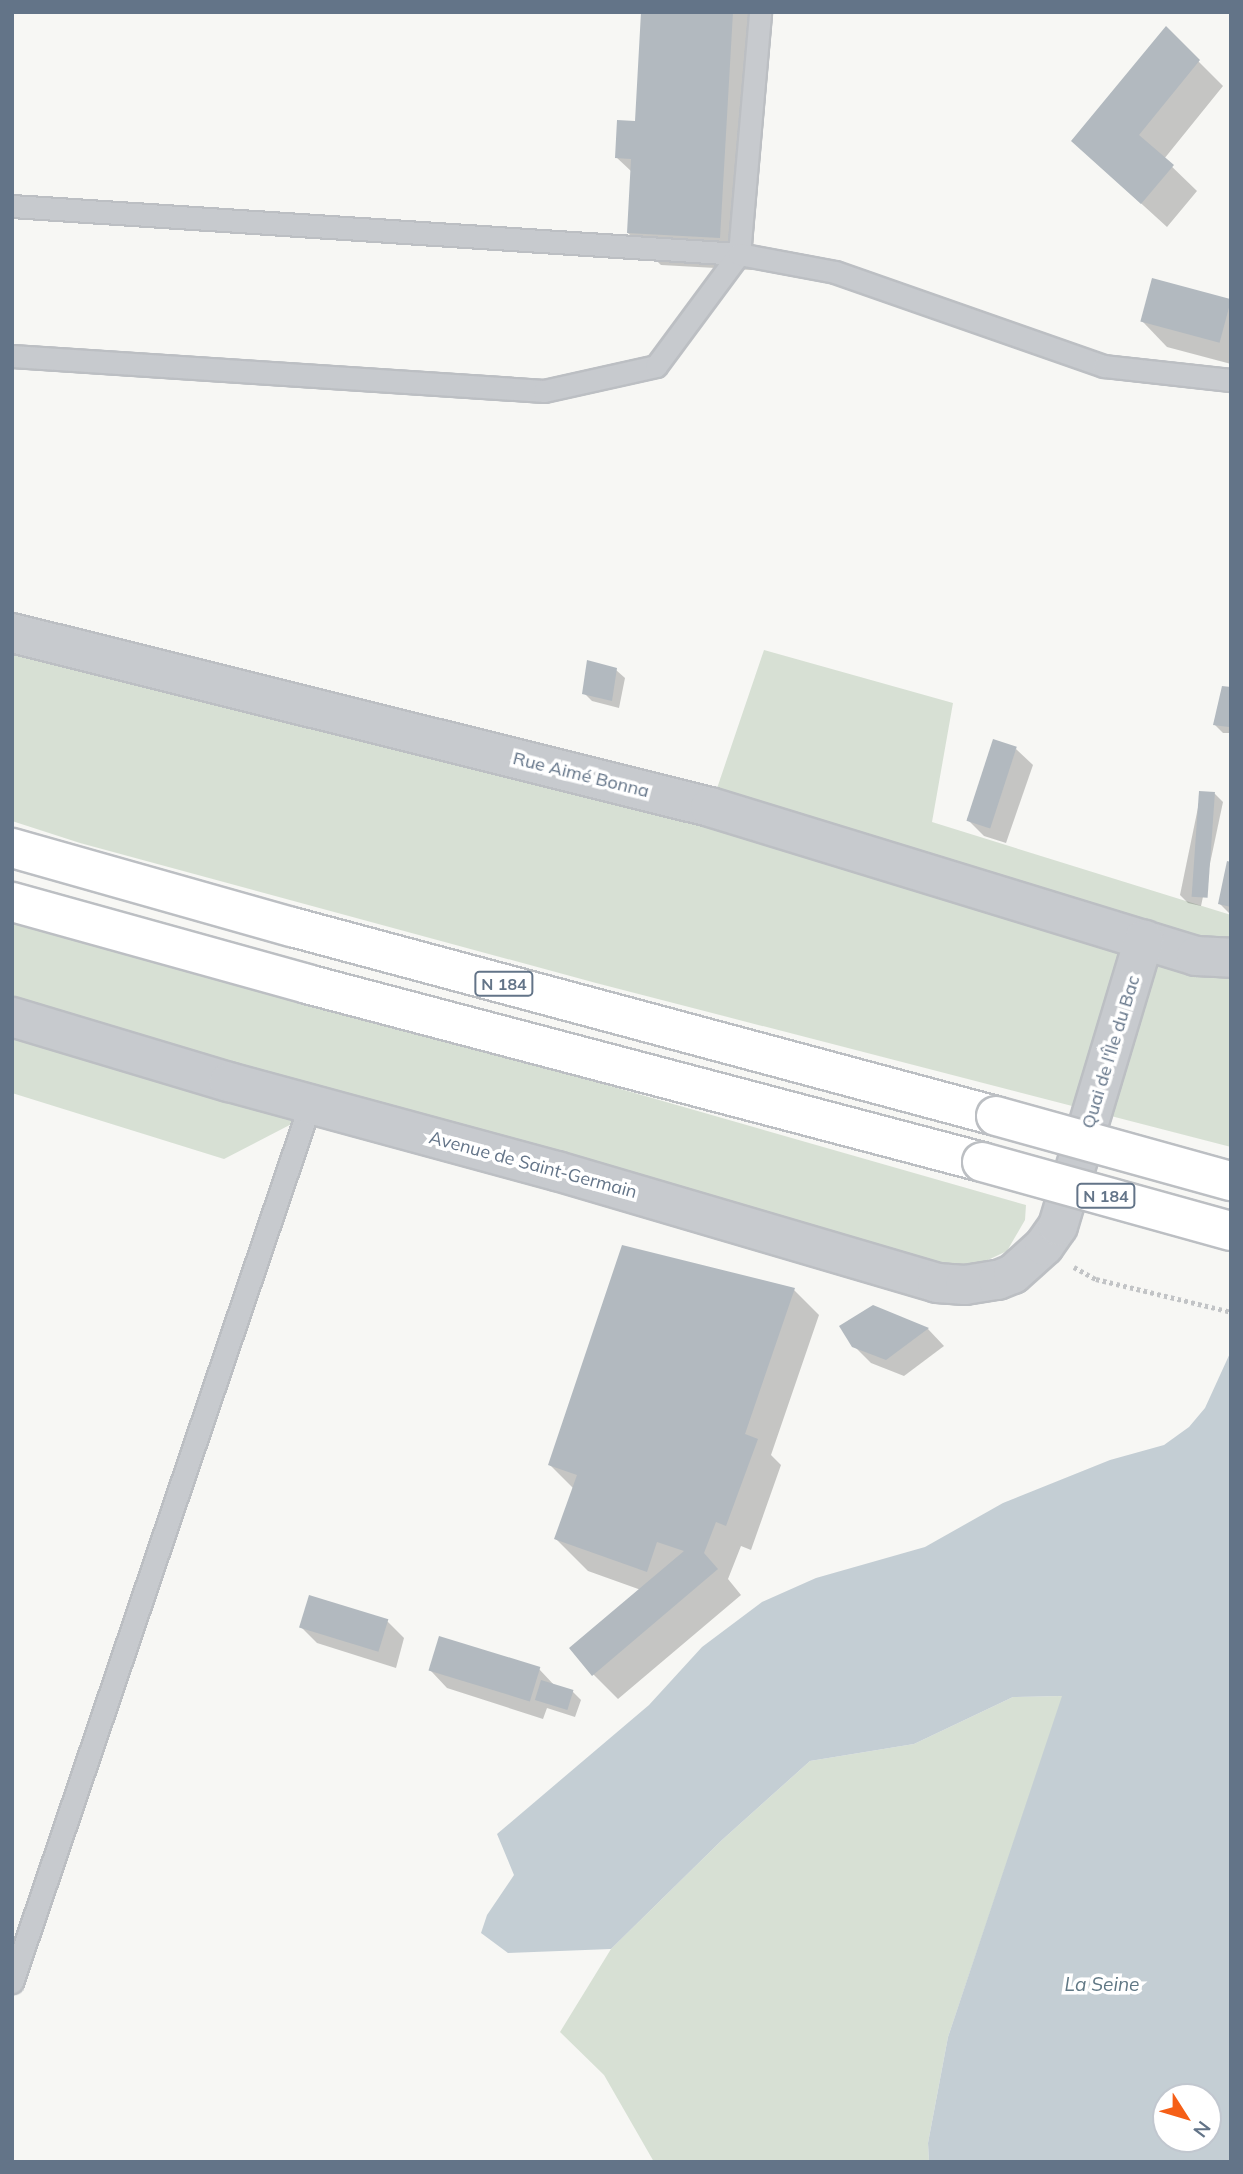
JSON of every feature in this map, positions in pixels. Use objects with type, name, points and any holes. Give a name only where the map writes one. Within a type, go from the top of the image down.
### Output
[{"type":"main road","name":"N 184","points":[[12,848],[292,927],[1231,1181]]},
{"type":"main road","name":"N 184","points":[[12,902],[307,984],[982,1161],[1231,1231]]},
{"type":"street","name":"Rue Aimé Bonna","points":[[12,633],[710,807],[990,890],[1144,940]]},
{"type":"street","points":[[1144,940],[1196,956],[1231,958]]},
{"type":"street","name":"Quai de l'Île du Bac","points":[[1044,1246],[1058,1226],[1144,940]]},
{"type":"street","name":"Avenue de Saint-Germain","points":[[12,1017],[310,1104],[557,1171],[937,1283],[965,1285],[998,1280],[1028,1264],[1044,1246]]},
{"type":"lane","points":[[12,356],[544,391],[656,366],[739,254],[760,12]]},
{"type":"lane","points":[[12,206],[739,254],[835,272],[1104,366],[1231,380]]},
{"type":"lane","points":[[12,1982],[310,1104]]},
{"type":"path","points":[[1044,1246],[1096,1279],[1231,1312]]},
{"type":"shaded area","points":[[12,633],[711,806],[764,650],[953,703],[932,822],[1231,915],[1231,1147],[596,983],[80,843],[12,821]]},
{"type":"shaded area","points":[[12,922],[432,1035],[1026,1205],[1025,1220],[1007,1251],[973,1267],[957,1269],[334,1102],[224,1159],[12,1093]]},
{"type":"shaded area","points":[[1063,1696],[948,2037],[928,2143],[929,2162],[654,2162],[604,2075],[560,2032],[611,1949],[722,1840],[810,1761],[914,1744],[1013,1697]]},
{"type":"water","name":"La Seine","points":[[1231,1351],[1231,2162],[929,2162],[928,2143],[948,2037],[1062,1696],[1013,1697],[914,1744],[810,1761],[722,1840],[611,1949],[508,1953],[481,1933],[487,1915],[514,1875],[497,1834],[649,1705],[702,1647],[762,1602],[816,1578],[925,1547],[1003,1503],[1110,1460],[1164,1445],[1189,1427],[1205,1408]]},
{"type":"building","points":[[641,12],[733,12],[720,238],[627,233],[631,159],[615,158],[617,120],[635,121]]},
{"type":"building","points":[[1166,26],[1200,60],[1139,135],[1174,165],[1141,204],[1071,141]]},
{"type":"building","points":[[1152,278],[1231,299],[1220,343],[1140,321]]},
{"type":"building","points":[[587,660],[617,668],[612,701],[582,694]]},
{"type":"building","points":[[1222,686],[1231,687],[1229,727],[1213,725]]},
{"type":"building","points":[[993,739],[1017,747],[990,829],[966,821]]},
{"type":"building","points":[[1199,791],[1215,792],[1208,898],[1192,897]]},
{"type":"building","points":[[1227,861],[1231,862],[1231,907],[1218,904]]},
{"type":"building","points":[[622,1245],[795,1288],[745,1434],[758,1439],[726,1526],[716,1522],[704,1553],[718,1569],[592,1676],[569,1648],[684,1551],[657,1542],[647,1572],[554,1539],[577,1475],[548,1465]]},
{"type":"building","points":[[873,1305],[929,1328],[886,1360],[852,1347],[839,1326]]},
{"type":"building","points":[[309,1595],[388,1619],[378,1652],[299,1628]]},
{"type":"building","points":[[439,1636],[540,1667],[530,1701],[428,1670]]},
{"type":"building","points":[[541,1680],[574,1690],[567,1710],[535,1700]]}]
